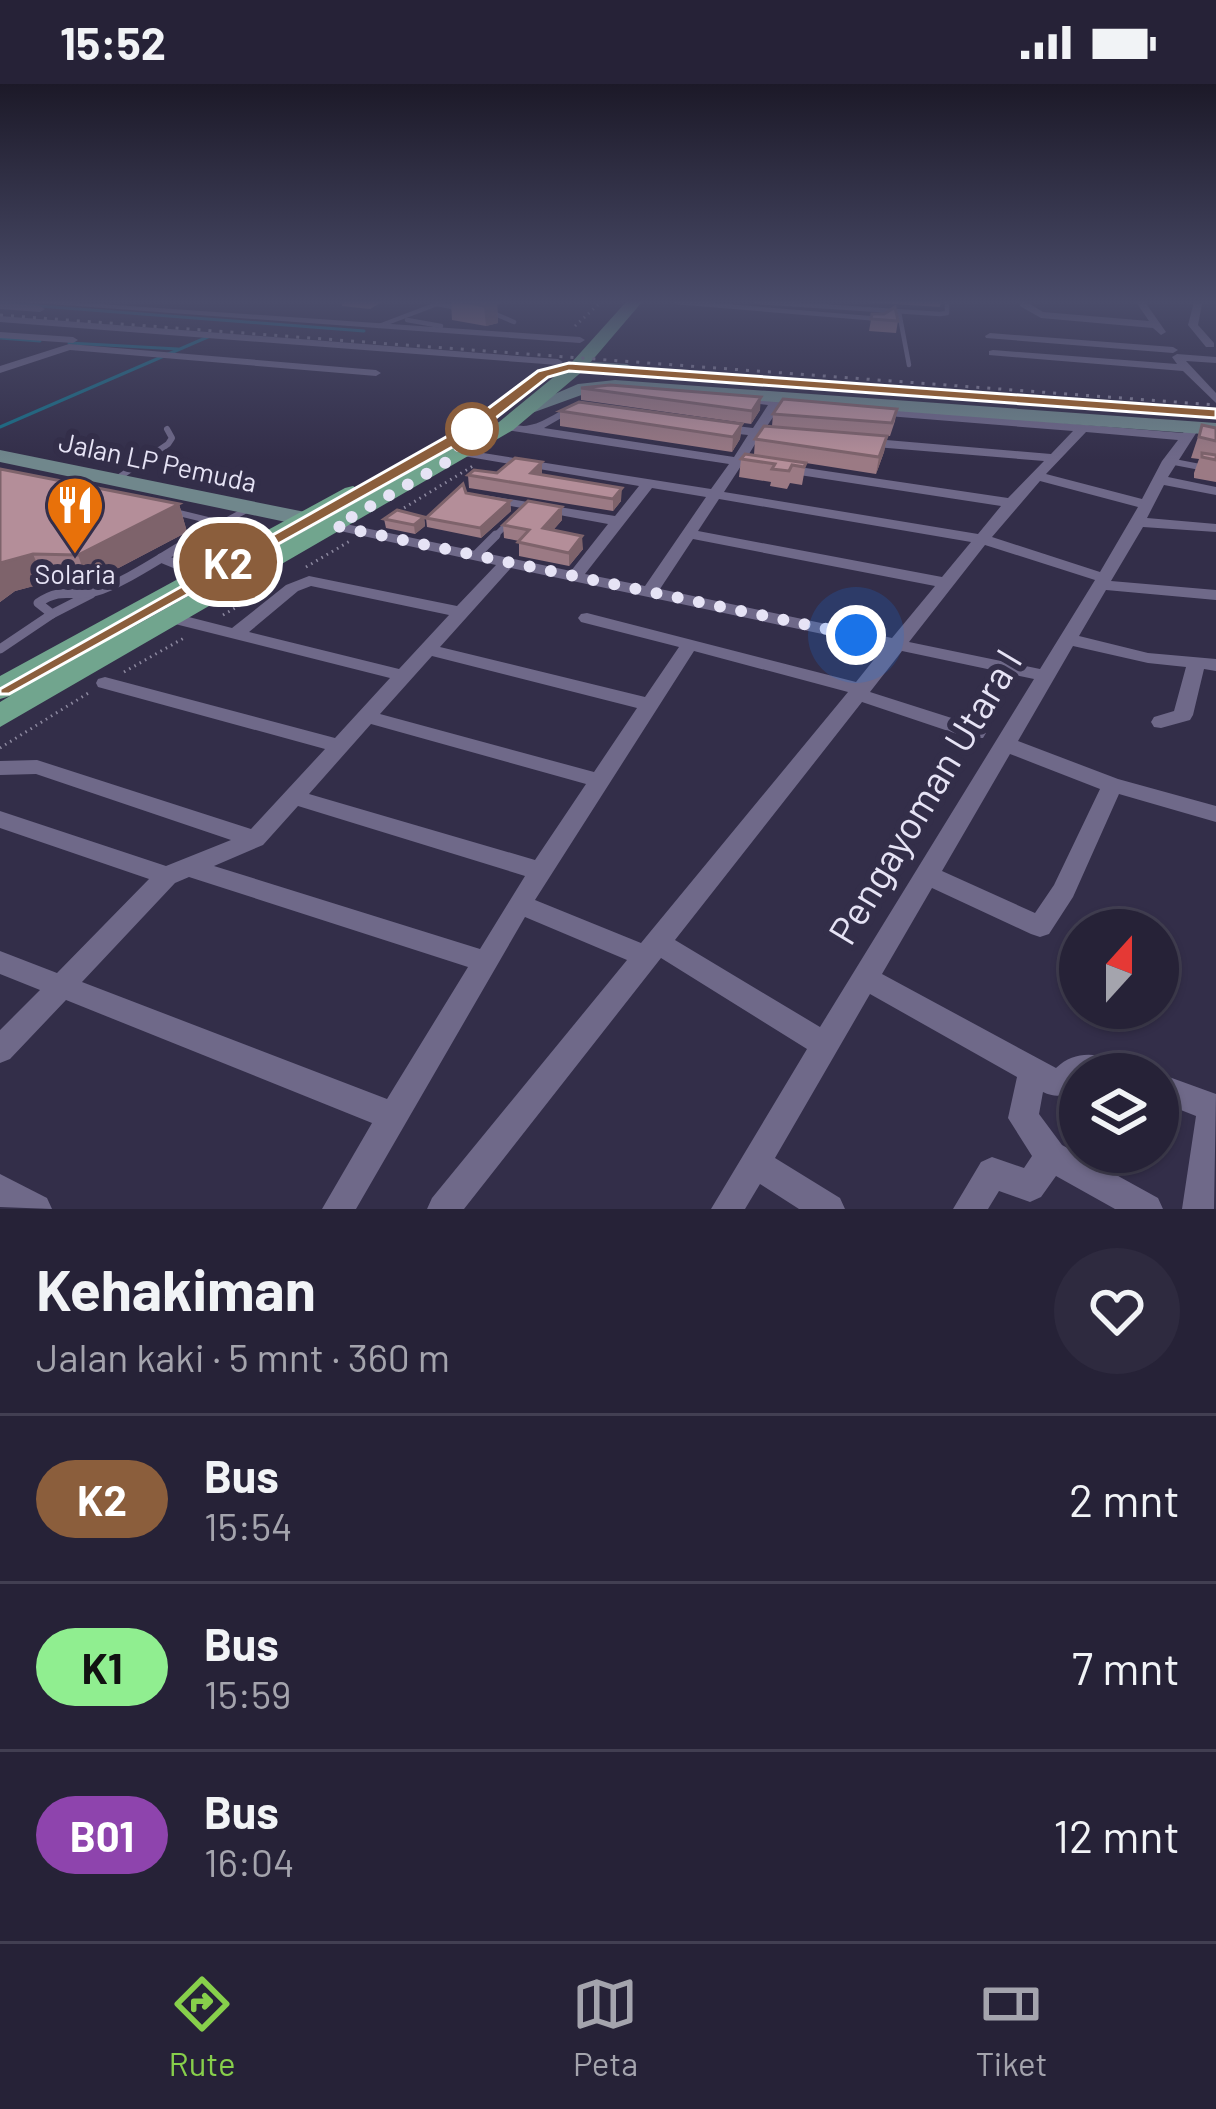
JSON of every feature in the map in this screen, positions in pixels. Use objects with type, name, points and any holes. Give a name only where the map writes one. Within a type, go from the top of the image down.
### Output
[{"type":"main road","points":[[0,716],[463,452],[524,413],[569,354]]},
{"type":"main road","points":[[524,413],[574,354]]},
{"type":"main road","points":[[560,367],[1216,414]]},
{"type":"main road","points":[[0,689],[468,431],[584,388],[615,385],[1199,431]]},
{"type":"main road","name":"Jalan LP Pemuda","points":[[0,456],[305,519]]},
{"type":"street","points":[[0,370],[44,354]]},
{"type":"street","points":[[169,354],[376,373]]},
{"type":"street","points":[[231,360],[239,354]]},
{"type":"street","points":[[426,354],[560,367]]},
{"type":"street","points":[[1012,354],[1175,355],[1216,360]]},
{"type":"street","points":[[1175,355],[1216,400]]},
{"type":"street","points":[[624,390],[1082,428],[1199,431]]},
{"type":"street","points":[[650,592],[776,403]]},
{"type":"street","points":[[524,413],[587,409]]},
{"type":"street","points":[[524,413],[690,453],[1011,503]]},
{"type":"street","points":[[690,453],[711,426],[803,436]]},
{"type":"street","points":[[443,1209],[982,538],[1082,428]]},
{"type":"street","name":"Pengayoman Utara I","points":[[728,1209],[1166,471],[1199,431]]},
{"type":"street","points":[[849,440],[1055,458]]},
{"type":"street","points":[[463,452],[982,538],[1102,581],[1216,595]]},
{"type":"street","points":[[1166,471],[1216,491]]},
{"type":"street","points":[[1036,476],[1143,514],[1216,528]]},
{"type":"street","points":[[575,576],[649,482]]},
{"type":"street","points":[[473,495],[618,521]]},
{"type":"street","points":[[336,526],[1046,676]]},
{"type":"street","points":[[688,534],[947,583]]},
{"type":"street","points":[[0,1050],[61,983],[179,872],[255,839],[507,562]]},
{"type":"street","points":[[235,634],[292,588],[309,581],[461,611]]},
{"type":"street","points":[[173,618],[403,676]]},
{"type":"street","points":[[587,618],[859,692],[976,734]]},
{"type":"street","points":[[1067,639],[1206,664],[1183,715],[1161,722]]},
{"type":"street","points":[[338,1209],[540,871],[689,645]]},
{"type":"street","points":[[428,649],[650,705]]},
{"type":"street","points":[[105,683],[339,746]]},
{"type":"street","points":[[366,716],[601,781]]},
{"type":"street","points":[[1004,744],[1112,785],[1216,814]]},
{"type":"street","points":[[0,767],[37,767],[255,839]]},
{"type":"street","points":[[926,874],[1028,926],[1040,927],[1064,890],[1112,785]]},
{"type":"street","points":[[293,797],[540,871]]},
{"type":"street","points":[[0,819],[486,962]]},
{"type":"street","points":[[520,904],[651,950],[825,1045]]},
{"type":"street","points":[[0,962],[394,1117]]},
{"type":"street","points":[[865,978],[1059,1083]]},
{"type":"street","points":[[1033,1070],[1023,1118],[1051,1156],[1147,1209]]},
{"type":"street","points":[[1179,1097],[1214,1112],[1198,1209]]},
{"type":"street","points":[[969,1209],[992,1173],[1025,1187],[1051,1156]]},
{"type":"street","points":[[754,1163],[829,1209]]},
{"type":"street","points":[[0,1190],[36,1209]]},
{"type":"lane","points":[[907,354],[909,365]]},
{"type":"lane","points":[[115,480],[169,444],[167,429]]},
{"type":"lane","points":[[1166,471],[1216,470]]},
{"type":"lane","points":[[476,555],[527,505]]},
{"type":"lane","points":[[0,649],[52,614],[250,508]]},
{"type":"lane","points":[[170,511],[224,524]]},
{"type":"lane","points":[[161,558],[204,575]]},
{"type":"lane","points":[[52,614],[38,603],[53,592],[69,589],[91,594]]},
{"type":"building","points":[[610,385],[761,397],[752,411],[581,388]]},
{"type":"building","points":[[783,399],[897,409],[892,423],[773,414]]},
{"type":"building","points":[[579,402],[742,424],[733,437],[560,411]]},
{"type":"building","points":[[1202,425],[1216,428],[1216,441],[1199,437]]},
{"type":"building","points":[[764,426],[887,436],[879,457],[755,439]]},
{"type":"building","points":[[745,454],[806,463],[804,467],[792,465],[789,471],[772,469],[775,464],[741,459]]},
{"type":"building","points":[[515,458],[542,462],[531,473],[622,488],[613,499],[468,475],[474,470],[497,473]]},
{"type":"building","points":[[0,469],[179,504],[78,555],[33,554],[0,563]]},
{"type":"building","points":[[463,484],[466,493],[510,501],[480,528],[426,518]]},
{"type":"building","points":[[528,501],[562,507],[543,528],[582,536],[569,553],[518,542],[529,530],[503,525]]},
{"type":"building","points":[[397,510],[424,517],[414,525],[384,519]]},
{"type":"waterway","points":[[0,427],[167,354]]},
{"type":"railway","points":[[534,354],[1216,405]]},
{"type":"bus line","name":"K2","points":[[0,689],[468,431],[543,374],[569,367],[1216,414]]},
{"type":"place","name":"Solaria","points":[[75,556]]},
{"type":"route","points":[[472,429],[445,463],[336,526],[856,635]]}]
